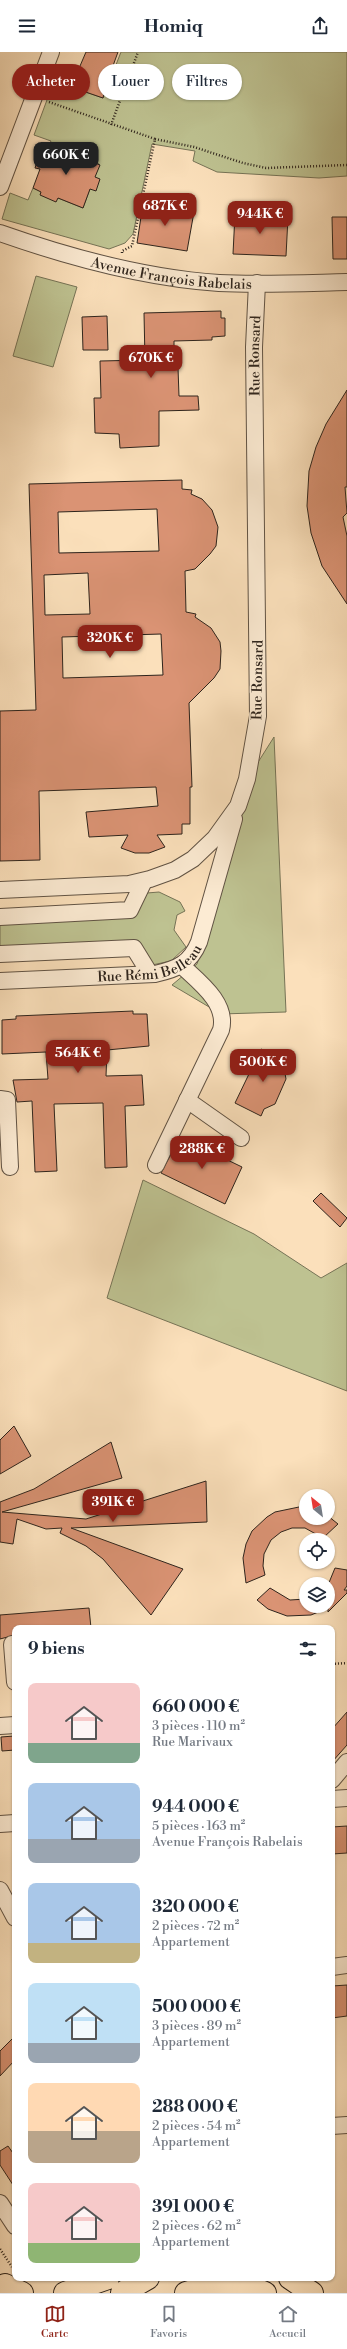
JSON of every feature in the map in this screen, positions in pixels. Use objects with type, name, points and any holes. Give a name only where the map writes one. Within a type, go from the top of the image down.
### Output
[{"type":"highway","points":[[65,2293],[99,2281]]},
{"type":"highway","points":[[122,2293],[143,2281]]},
{"type":"highway","points":[[294,2281],[312,2293]]},
{"type":"highway","points":[[186,2293],[204,2287],[232,2285],[258,2290],[265,2293]]},
{"type":"street","points":[[46,64],[51,52]]},
{"type":"street","points":[[0,187],[33,100]]},
{"type":"street","name":"Avenue François Rabelais","points":[[0,234],[67,256],[120,268],[219,282],[347,282]]},
{"type":"street","name":"Rue Ronsard","points":[[0,890],[129,884],[144,881],[175,870],[193,859],[215,838],[238,806],[247,779],[258,716],[254,347],[257,283]]},
{"type":"street","name":"Rue Rémi Belleau","points":[[0,981],[150,974],[172,970],[181,965],[194,954],[238,806]]},
{"type":"street","points":[[193,859],[208,863],[216,878]]},
{"type":"street","points":[[0,917],[130,910],[144,881]]},
{"type":"street","points":[[0,954],[134,948],[150,974]]},
{"type":"street","points":[[156,1165],[221,1030],[224,1019],[207,990],[181,965]]},
{"type":"street","points":[[0,1099],[7,1100],[10,1167]]},
{"type":"street","points":[[187,1100],[241,1138]]},
{"type":"street","points":[[0,1726],[12,1725]]},
{"type":"street","points":[[335,1776],[347,1762]]},
{"type":"street","points":[[0,1824],[12,1823]]},
{"type":"street","points":[[0,1890],[12,1912]]},
{"type":"street","points":[[335,1966],[347,1965]]},
{"type":"street","points":[[335,2126],[347,2125]]},
{"type":"street","points":[[0,2203],[12,2221]]},
{"type":"path","points":[[111,125],[138,52]]},
{"type":"path","points":[[45,100],[111,125],[155,139],[194,147],[243,163],[266,168],[347,165]]},
{"type":"path","points":[[120,268],[122,251],[132,246],[155,139]]},
{"type":"path","points":[[335,1664],[347,1663]]},
{"type":"path","points":[[0,2249],[12,2279]]},
{"type":"green space","points":[[121,52],[347,52],[347,176],[319,178],[217,172],[193,161],[195,151],[152,144],[133,234],[125,243],[109,249],[2,219],[10,193],[28,200],[33,188],[83,208],[99,164],[75,155],[76,152],[64,147],[63,150],[49,145],[51,141],[34,135],[47,100],[90,100],[90,93],[98,96],[98,100],[164,100],[164,64],[116,64]]},
{"type":"green space","points":[[36,276],[77,287],[53,367],[13,356]]},
{"type":"green space","points":[[274,737],[286,1012],[221,1014],[172,985],[197,964],[255,767]]},
{"type":"green space","points":[[159,892],[180,902],[185,911],[177,915],[174,930],[186,947],[171,961],[152,965],[138,942],[0,949],[0,922],[136,915],[147,893]]},
{"type":"green space","points":[[143,1180],[254,1234],[321,1278],[347,1263],[347,1391],[107,1298]]},
{"type":"building","points":[[86,52],[118,52],[114,64],[98,64],[98,96],[90,94],[90,64],[81,64]]},
{"type":"building","points":[[49,145],[63,150],[64,147],[76,152],[75,155],[100,165],[95,177],[100,179],[96,191],[90,189],[83,208],[58,198],[56,202],[40,195],[41,192],[33,188],[40,169],[35,168],[39,156],[44,158]]},
{"type":"building","points":[[143,204],[194,212],[187,251],[137,243]]},
{"type":"building","points":[[235,214],[288,217],[286,256],[233,254]]},
{"type":"building","points":[[332,217],[347,217],[347,259],[333,259]]},
{"type":"building","points":[[221,311],[221,318],[225,318],[225,336],[212,337],[212,340],[174,341],[174,369],[178,368],[179,396],[198,396],[199,410],[159,411],[159,446],[120,448],[119,434],[95,433],[94,398],[101,398],[100,361],[145,360],[144,313]]},
{"type":"building","points":[[107,316],[108,350],[83,350],[82,317]]},
{"type":"building","points":[[347,390],[347,487],[345,487],[347,513],[343,517],[347,536],[347,604],[322,566],[311,533],[307,506],[309,471],[316,447],[326,424]]},
{"type":"building","points":[[182,480],[182,489],[192,490],[191,494],[202,499],[212,510],[218,527],[216,546],[210,554],[195,569],[185,571],[186,612],[196,614],[195,617],[211,628],[220,642],[221,651],[220,669],[214,678],[189,703],[192,787],[190,787],[190,824],[182,824],[182,834],[157,835],[165,847],[149,853],[135,853],[121,848],[128,835],[89,837],[86,812],[158,806],[156,787],[39,791],[40,860],[0,861],[0,711],[36,710],[29,484]],"holes":[[[157,509],[159,551],[59,553],[58,512]],[[88,573],[90,614],[45,615],[44,575]],[[161,634],[163,675],[63,678],[62,637]]]},
{"type":"building","points":[[133,1011],[133,1014],[147,1014],[149,1046],[107,1050],[106,1076],[142,1075],[144,1105],[125,1106],[127,1167],[105,1168],[103,1103],[54,1104],[57,1171],[35,1172],[32,1101],[17,1102],[13,1080],[48,1079],[46,1052],[2,1054],[2,1020],[16,1019],[16,1016]]},
{"type":"building","points":[[261,1049],[287,1061],[284,1068],[286,1079],[275,1104],[264,1109],[261,1116],[235,1103]]},
{"type":"building","points":[[180,1137],[242,1167],[225,1204],[161,1173]]},
{"type":"building","points":[[321,1193],[347,1218],[340,1227],[313,1201]]},
{"type":"building","points":[[14,1426],[31,1456],[0,1474],[0,1440]]},
{"type":"building","points":[[111,1442],[122,1478],[2,1512],[86,1519],[206,1481],[207,1522],[71,1528],[183,1569],[151,1615],[103,1559],[86,1546],[60,1533],[62,1528],[46,1529],[17,1519],[13,1544],[0,1542],[0,1502],[34,1489]]},
{"type":"building","points":[[299,1507],[299,1525],[335,1525],[335,1522],[338,1524],[328,1533],[314,1533],[305,1528],[292,1528],[281,1532],[271,1540],[264,1554],[263,1566],[265,1575],[246,1583],[243,1558],[246,1544],[252,1531],[267,1517],[275,1512]]},
{"type":"building","points":[[335,1568],[347,1570],[347,1586],[344,1590],[347,1590],[347,1593],[335,1605],[335,1577],[331,1577]]},
{"type":"building","points":[[270,1588],[290,1600],[299,1599],[299,1613],[316,1613],[311,1615],[287,1616],[268,1609],[257,1600]]},
{"type":"building","points":[[89,1608],[91,1625],[12,1625],[12,1636],[0,1639],[0,1615]]},
{"type":"building","points":[[347,1712],[347,1745],[335,1759],[335,1726]]},
{"type":"building","points":[[12,1736],[12,1750],[2,1751],[1,1737]]},
{"type":"building","points":[[347,1826],[347,1853],[335,1854],[335,1827]]},
{"type":"building","points":[[347,1985],[347,2016],[335,2018],[335,1986]]},
{"type":"building","points":[[12,2039],[12,2063],[0,2076],[0,2051]]},
{"type":"building","points":[[8,2146],[12,2152],[12,2183],[0,2165],[0,2151]]}]
